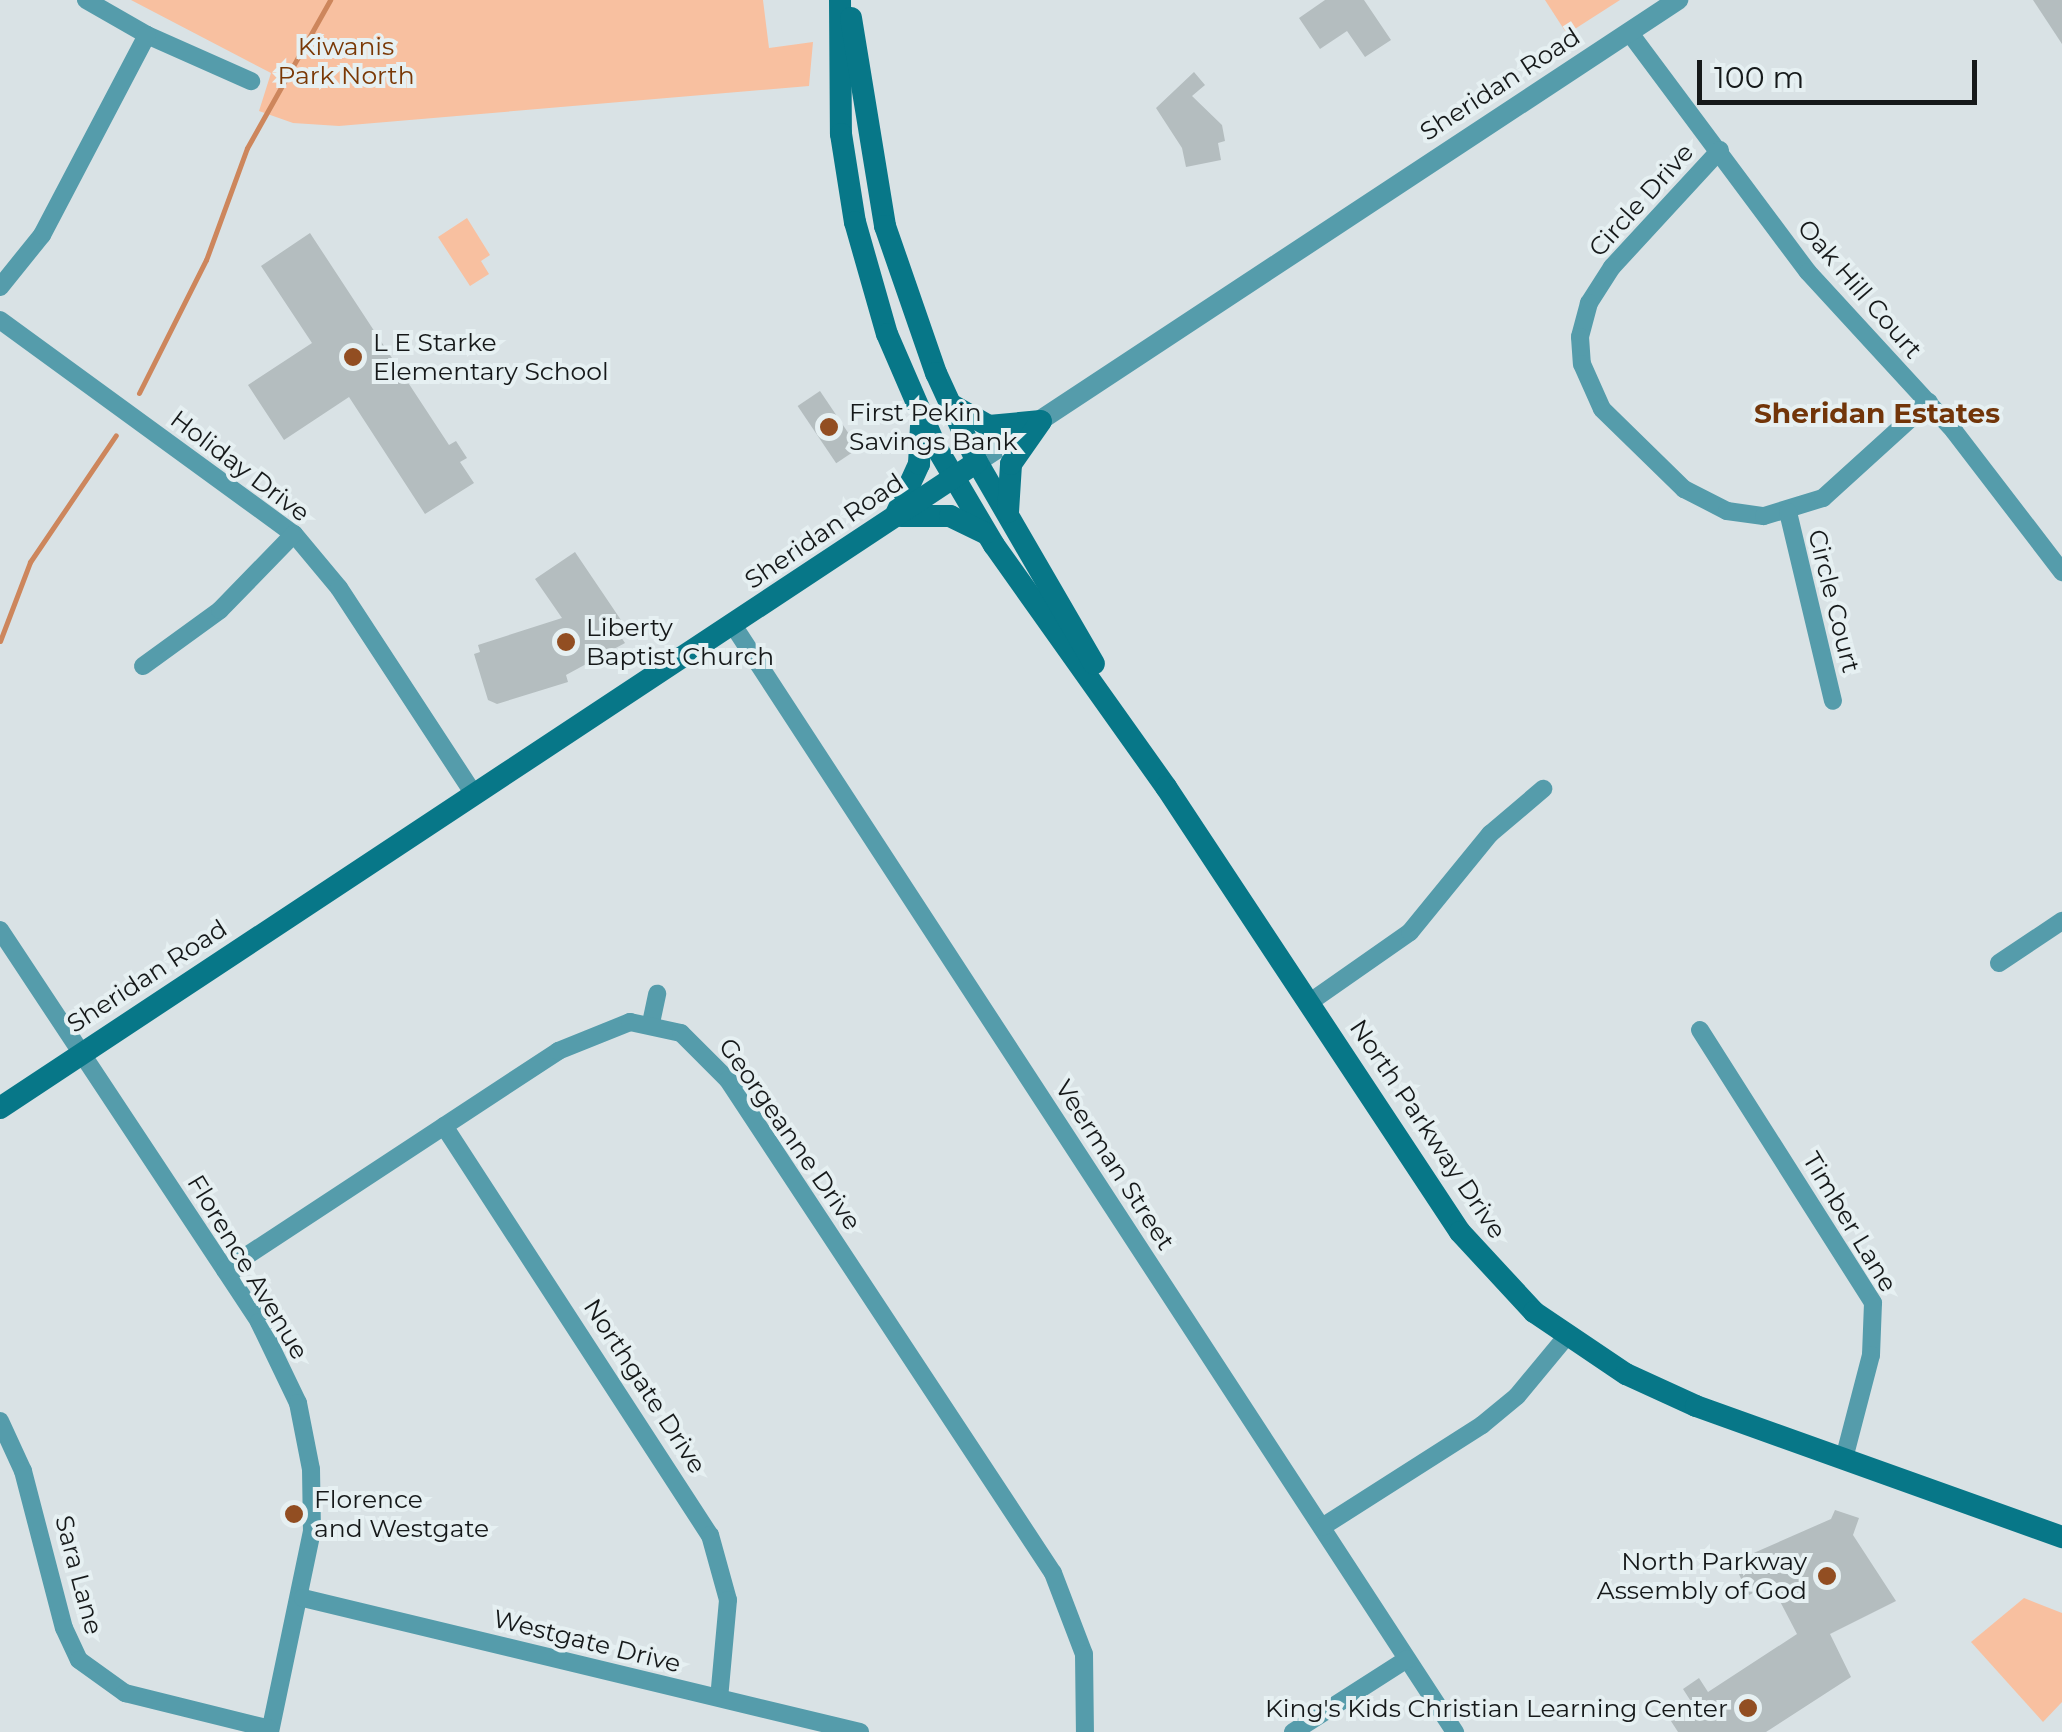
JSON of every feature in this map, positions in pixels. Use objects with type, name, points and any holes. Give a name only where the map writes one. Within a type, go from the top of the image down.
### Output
[{"type":"main road","name":"North Parkway Drive","points":[[840,0],[839,112],[850,194],[882,318],[919,411],[987,534],[1166,787],[1460,1232],[1508,1289],[1566,1337],[1656,1390],[2062,1538]]},
{"type":"main road","name":"North Parkway Drive","points":[[849,0],[885,226],[948,400],[1008,518],[1166,787]]},
{"type":"main road","points":[[948,400],[989,426],[1041,421]]},
{"type":"main road","points":[[919,411],[919,464],[892,518],[950,516],[987,534]]},
{"type":"main road","points":[[1008,518],[1011,464],[1041,421]]},
{"type":"main road","name":"Sheridan Road","points":[[0,1108],[977,462]]},
{"type":"street","points":[[86,0],[147,36],[251,81]]},
{"type":"street","name":"Sheridan Road","points":[[977,462],[1678,0]]},
{"type":"street","name":"Oak Hill Court","points":[[1630,32],[1808,272],[1928,402],[2062,572]]},
{"type":"street","points":[[0,286],[42,235],[147,36]]},
{"type":"street","name":"Circle Drive","points":[[1720,150],[1602,281],[1581,328],[1582,364],[1602,409],[1684,489],[1727,511],[1788,512],[1846,482],[1928,402]]},
{"type":"street","name":"Holiday Drive","points":[[0,320],[294,534],[338,588],[474,794]]},
{"type":"street","name":"Circle Court","points":[[1788,512],[1833,700]]},
{"type":"street","points":[[143,666],[220,610],[294,534]]},
{"type":"street","name":"Veerman Street","points":[[733,625],[1455,1732]]},
{"type":"street","points":[[1310,1002],[1410,932],[1490,834],[1543,789]]},
{"type":"street","points":[[1999,963],[2062,921]]},
{"type":"street","name":"Florence Avenue","points":[[0,930],[225,1270],[280,1361],[304,1424],[313,1510],[303,1598],[270,1730]]},
{"type":"street","points":[[225,1270],[589,1035],[651,1023],[657,994]]},
{"type":"street","name":"Georgeanne Drive","points":[[651,1023],[699,1047],[728,1080],[1052,1573],[1084,1654],[1085,1732]]},
{"type":"street","name":"Timber Lane","points":[[1700,1030],[1873,1303],[1871,1355],[1844,1459]]},
{"type":"street","name":"Northgate Drive","points":[[444,1126],[710,1535],[728,1600],[720,1698]]},
{"type":"street","points":[[1322,1526],[1482,1425],[1531,1382],[1566,1337]]},
{"type":"street","name":"Sara Lane","points":[[0,1421],[23,1471],[68,1639],[86,1668],[124,1693],[270,1730]]},
{"type":"street","name":"Westgate Drive","points":[[303,1598],[860,1732]]},
{"type":"street","points":[[1293,1732],[1407,1659]]},
{"type":"green space","name":"Kiwanis Park North","points":[[131,0],[763,0],[769,48],[813,42],[809,86],[339,126],[293,123],[259,111],[271,73]]},
{"type":"green space","points":[[1545,0],[1620,0],[1567,34]]},
{"type":"green space","points":[[467,218],[490,255],[481,261],[489,274],[470,286],[438,237]]},
{"type":"green space","points":[[2024,1598],[2062,1613],[2062,1702],[2043,1722],[1971,1642]]},
{"type":"building","points":[[1325,0],[1364,0],[1391,40],[1365,57],[1347,31],[1320,49],[1299,18]]},
{"type":"building","points":[[2033,0],[2062,0],[2062,44]]},
{"type":"building","points":[[1194,72],[1205,85],[1192,96],[1222,125],[1225,141],[1218,143],[1221,160],[1186,167],[1182,148],[1156,108]]},
{"type":"building","points":[[310,233],[449,445],[456,441],[467,458],[460,462],[474,483],[425,514],[349,397],[284,440],[248,385],[312,343],[261,266]]},
{"type":"building","points":[[820,391],[859,448],[836,463],[798,406]]},
{"type":"building","points":[[575,552],[625,626],[617,631],[625,643],[566,675],[568,682],[497,704],[488,700],[474,654],[480,652],[478,645],[562,618],[535,579]]},
{"type":"building","points":[[1835,1510],[1859,1518],[1853,1535],[1896,1601],[1830,1634],[1851,1677],[1766,1732],[1678,1732],[1669,1718],[1692,1703],[1683,1689],[1699,1678],[1708,1692],[1797,1634],[1771,1584],[1749,1595],[1733,1562],[1831,1519]]},
{"type":"waterway","points":[[139,393],[206,260],[247,148],[330,0]]},
{"type":"waterway","points":[[0,641],[30,562],[116,435]]},
{"type":"place","name":"L E Starke Elementary School","points":[[353,357]]},
{"type":"place","name":"First Pekin Savings Bank","points":[[829,427]]},
{"type":"place","name":"Liberty Baptist Church","points":[[566,642]]},
{"type":"place","name":"Florence and Westgate","points":[[294,1514]]},
{"type":"place","name":"North Parkway Assembly of God","points":[[1827,1576]]},
{"type":"place","name":"King's Kids Christian Learning Center","points":[[1748,1708]]},
{"type":"district","name":"Sheridan Estates","points":[[1877,413]]}]
